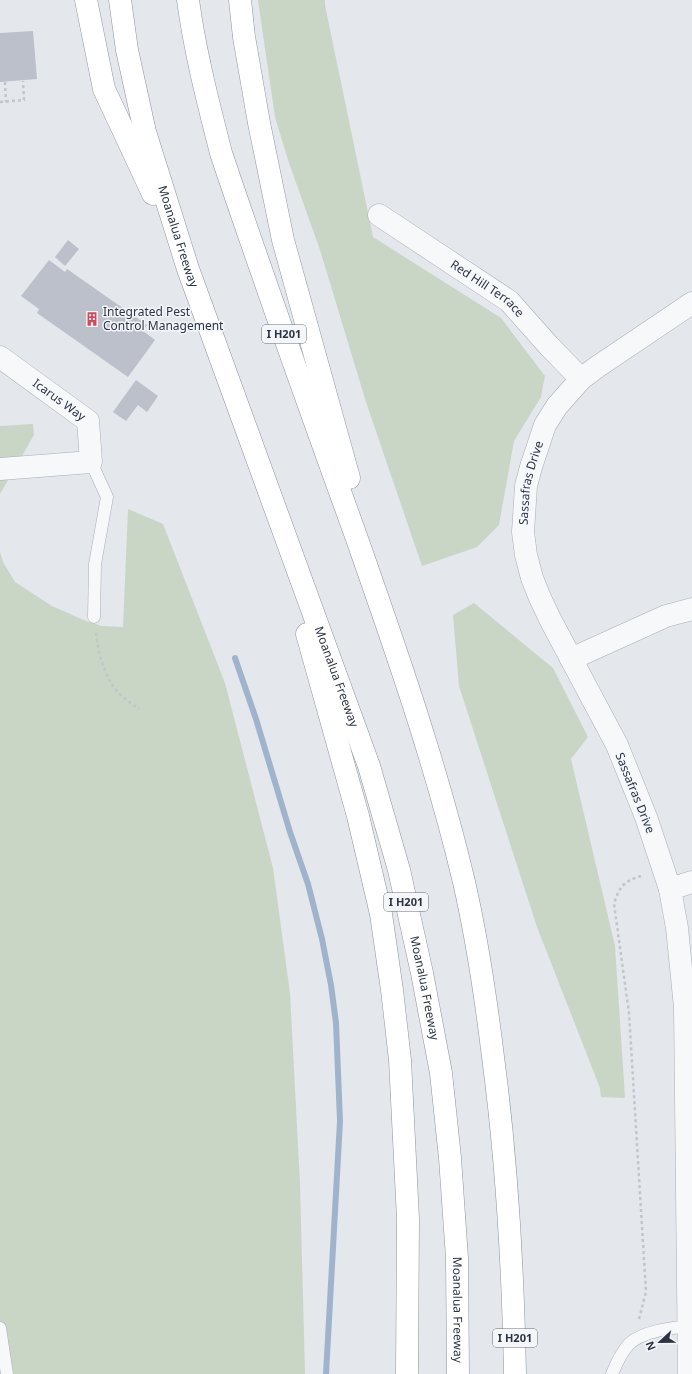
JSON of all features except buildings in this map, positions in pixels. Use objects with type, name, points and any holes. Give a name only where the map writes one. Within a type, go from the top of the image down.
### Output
[{"type":"highway","points":[[86,0],[104,89],[188,270]]},
{"type":"highway","name":"Moanalua Freeway","points":[[120,0],[126,50],[145,132],[188,270],[368,766],[399,870],[420,965],[441,1073],[450,1158],[457,1258],[458,1374]]},
{"type":"highway","name":"I H201","points":[[188,0],[199,66],[221,153],[400,662],[436,774],[464,884],[486,999],[497,1088],[507,1193],[514,1302],[515,1374]]},
{"type":"highway","points":[[240,0],[244,37],[259,123],[283,240],[400,662]]},
{"type":"highway","points":[[254,450],[358,816],[381,914],[400,1060],[408,1219],[407,1374]]},
{"type":"highway","points":[[394,1374],[398,1322],[402,1220],[400,1060]]},
{"type":"highway","points":[[514,1302],[519,1374]]},
{"type":"street","name":"Red Hill Terrace","points":[[379,215],[509,301],[581,379]]},
{"type":"street","name":"Sassafras Drive","points":[[689,1374],[690,1213],[685,1007],[677,928],[667,879],[646,817],[617,745],[551,621],[532,578],[526,555],[523,532],[526,486],[545,425],[557,406],[581,379],[692,304]]},
{"type":"street","name":"Icarus Way","points":[[0,357],[88,421],[91,462]]},
{"type":"street","points":[[0,469],[91,462]]},
{"type":"street","points":[[571,659],[631,630],[666,616],[692,609]]},
{"type":"street","points":[[667,879],[692,882]]},
{"type":"lane","points":[[91,462],[107,497],[95,564],[94,617]]},
{"type":"lane","points":[[612,1374],[621,1355],[630,1344],[637,1339],[658,1330],[689,1326]]},
{"type":"lane","points":[[0,1328],[7,1374]]},
{"type":"path","points":[[0,102],[24,100],[23,81]]},
{"type":"path","points":[[5,82],[6,102]]},
{"type":"path","points":[[94,617],[98,648],[110,682],[125,698],[139,709]]},
{"type":"path","points":[[630,1344],[641,1313],[646,1292],[628,1013],[614,904],[617,893],[622,884],[632,879],[667,879]]},
{"type":"green space","points":[[258,0],[325,0],[373,237],[501,318],[545,376],[541,397],[514,441],[499,525],[477,547],[422,566],[366,402],[320,250],[288,160],[275,117]]},
{"type":"green space","points":[[33,424],[34,435],[0,494],[0,426]]},
{"type":"green space","points":[[128,509],[163,524],[225,683],[273,868],[290,993],[300,1184],[305,1374],[0,1374],[0,552],[3,562],[15,582],[52,606],[86,621],[102,626],[123,627]]},
{"type":"green space","points":[[474,603],[553,668],[588,737],[571,759],[615,946],[625,1098],[601,1097],[600,1088],[537,927],[459,686],[453,615]]},
{"type":"waterway","points":[[235,658],[256,719],[290,832],[308,884],[322,939],[331,985],[336,1023],[340,1121],[326,1374]]},
{"type":"place","name":"Integrated Pest Control Management","points":[[92,319]]}]
